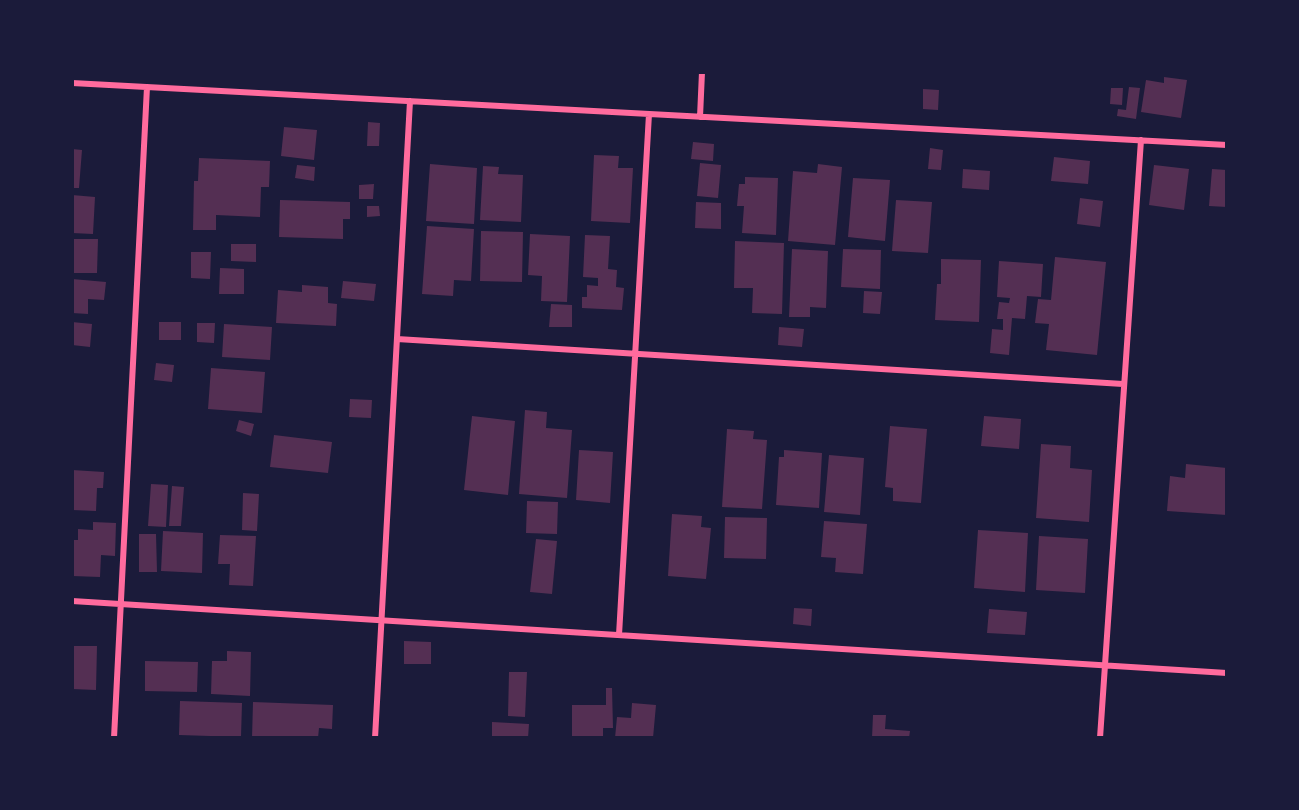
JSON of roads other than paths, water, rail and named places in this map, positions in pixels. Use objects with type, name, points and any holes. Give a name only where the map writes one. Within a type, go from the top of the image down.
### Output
[{"type":"street","points":[[700,117],[702,72]]},
{"type":"street","points":[[72,83],[1227,145]]},
{"type":"street","points":[[114,738],[147,87]]},
{"type":"street","points":[[375,738],[410,101]]},
{"type":"street","points":[[619,635],[649,114]]},
{"type":"street","points":[[1101,738],[1141,140]]},
{"type":"street","points":[[397,339],[1123,384]]},
{"type":"street","points":[[72,601],[1227,673]]}]
